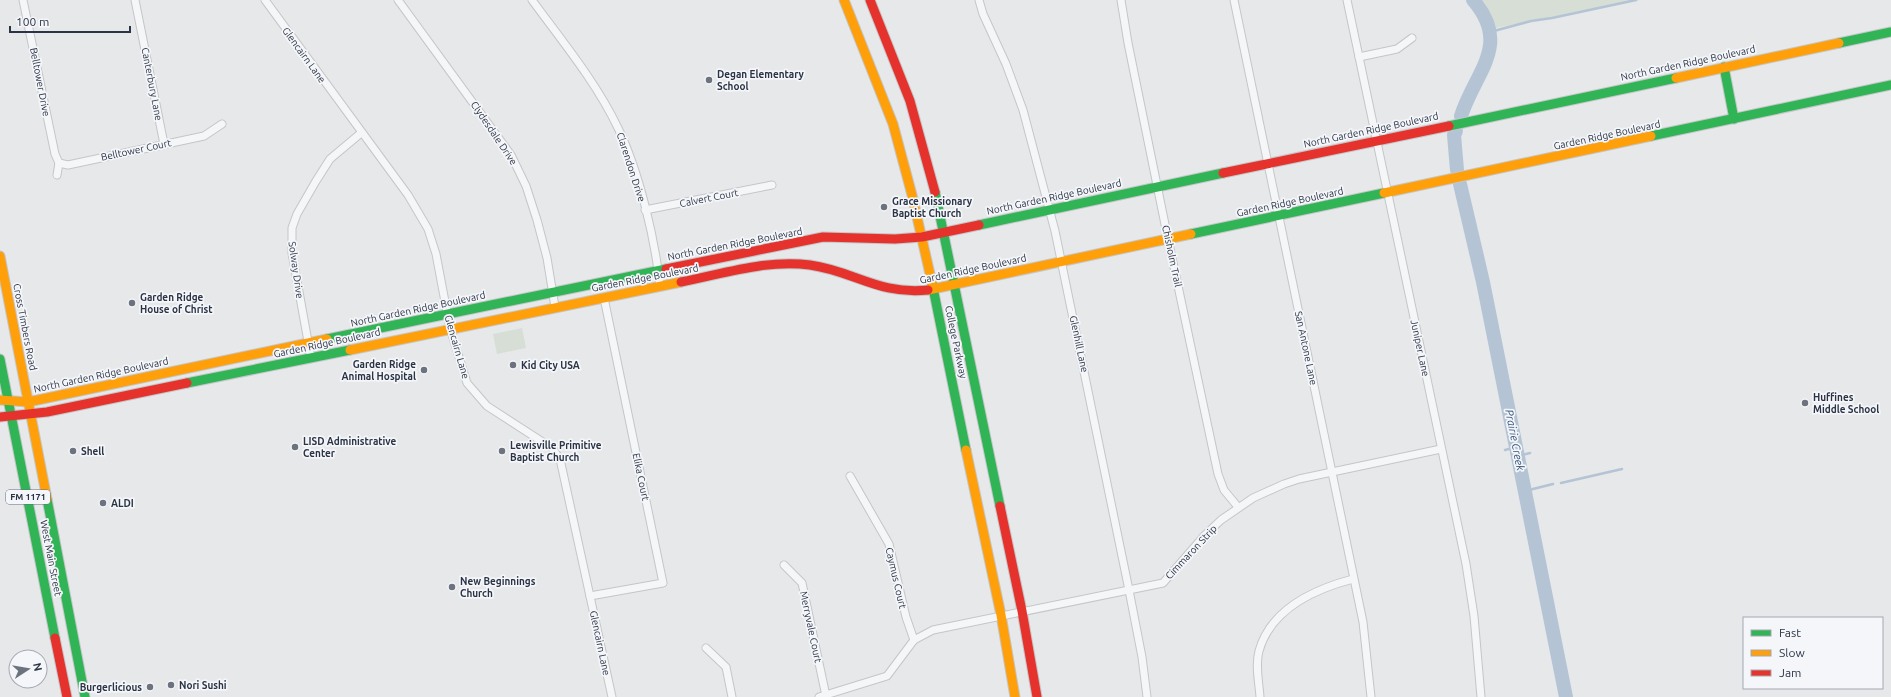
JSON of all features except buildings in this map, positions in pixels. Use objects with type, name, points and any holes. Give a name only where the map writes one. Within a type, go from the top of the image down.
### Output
[{"type":"main road","name":"College Parkway","points":[[844,0],[893,124],[922,237],[1001,615],[1015,697]]},
{"type":"main road","name":"College Parkway","points":[[870,0],[887,41],[920,133],[931,173],[953,285],[1022,611],[1037,697]]},
{"type":"main road","name":"North Garden Ridge Boulevard","points":[[4,400],[28,402],[552,292],[823,237],[895,239],[922,237],[1891,32]]},
{"type":"main road","points":[[1724,67],[1734,119]]},
{"type":"main road","name":"Garden Ridge Boulevard","points":[[0,417],[30,414],[776,263],[821,266],[885,289],[916,292],[1891,85]]},
{"type":"main road","name":"Cross Timbers Road","points":[[0,256],[28,402]]},
{"type":"main road","name":"FM 1171","points":[[0,359],[4,400]]},
{"type":"main road","points":[[218,362],[220,376]]},
{"type":"main road","name":"West Main Street","points":[[4,400],[11,415],[67,697]]},
{"type":"main road","name":"West Main Street","points":[[28,402],[85,697]]},
{"type":"main road","points":[[53,624],[70,620]]},
{"type":"street","name":"Belltower Drive","points":[[23,0],[55,154],[60,163]]},
{"type":"street","name":"Canterbury Lane","points":[[135,0],[164,144]]},
{"type":"street","name":"Glencairn Lane","points":[[265,0],[361,133],[408,195],[423,218],[436,254],[450,328],[467,383],[487,406],[552,448],[560,459],[612,697]]},
{"type":"street","name":"Clydesdale Drive","points":[[398,0],[511,155],[532,202],[547,258],[555,307]]},
{"type":"street","name":"Clarendon Drive","points":[[532,0],[599,94],[618,128],[633,166],[645,210],[660,286]]},
{"type":"street","name":"Glenhill Lane","points":[[979,0],[983,14],[1006,64],[1023,110],[1050,210],[1062,261],[1130,590],[1142,657],[1147,697]]},
{"type":"street","name":"Chisholm Trail","points":[[1121,0],[1128,43],[1168,239],[1218,474],[1224,490],[1238,507]]},
{"type":"street","name":"San Antone Lane","points":[[1234,0],[1363,622],[1371,697]]},
{"type":"street","name":"Juniper Lane","points":[[1347,0],[1467,571],[1474,616],[1481,697]]},
{"type":"street","points":[[1359,57],[1397,49],[1412,38]]},
{"type":"street","name":"Belltower Court","points":[[60,163],[68,165],[204,136],[222,124]]},
{"type":"street","name":"Solway Drive","points":[[311,358],[292,253],[292,228],[297,214],[330,159],[361,133]]},
{"type":"street","points":[[57,175],[60,163]]},
{"type":"street","name":"Calvert Court","points":[[645,210],[772,185]]},
{"type":"street","name":"Elika Court","points":[[590,596],[663,583],[604,298]]},
{"type":"street","name":"Cimmaron Strip","points":[[914,640],[933,630],[1163,583],[1204,536],[1238,507],[1284,484],[1332,472],[1441,449]]},
{"type":"street","name":"Caymus Court","points":[[850,476],[889,544],[906,617],[914,640]]},
{"type":"street","name":"Merryvale Court","points":[[784,565],[802,583],[822,696]]},
{"type":"street","points":[[1260,697],[1257,663],[1259,651],[1263,640],[1277,620],[1305,596],[1331,584],[1353,579]]},
{"type":"street","points":[[822,696],[887,676],[914,640]]},
{"type":"street","points":[[706,648],[726,667],[732,697]]},
{"type":"shaded area","points":[[1471,0],[1640,0],[1485,30]]},
{"type":"shaded area","points":[[522,328],[526,348],[497,354],[493,334]]},
{"type":"waterway","name":"Prairie Creek","points":[[1461,116],[1487,58],[1490,45],[1490,31],[1484,16],[1473,0]]},
{"type":"waterway","points":[[1490,32],[1531,21],[1636,0]]},
{"type":"waterway","name":"Prairie Creek","points":[[1456,131],[1454,135],[1457,170]]},
{"type":"waterway","name":"Prairie Creek","points":[[1460,184],[1483,282],[1566,697]]},
{"type":"waterway","points":[[1505,450],[1516,447]]},
{"type":"waterway","points":[[1518,456],[1530,453]]},
{"type":"waterway","points":[[1561,483],[1622,469]]},
{"type":"waterway","points":[[1525,491],[1553,484]]},
{"type":"traffic: fast","points":[[1839,43],[1891,32]]},
{"type":"traffic: fast","points":[[1724,67],[1734,119]]},
{"type":"traffic: fast","points":[[1449,126],[1676,78]]},
{"type":"traffic: fast","points":[[1651,136],[1891,85]]},
{"type":"traffic: fast","points":[[979,225],[1223,173]]},
{"type":"traffic: fast","points":[[935,192],[1000,506]]},
{"type":"traffic: fast","points":[[1191,234],[1384,193]]},
{"type":"traffic: fast","points":[[327,339],[666,269]]},
{"type":"traffic: fast","points":[[932,283],[966,450]]},
{"type":"traffic: fast","points":[[187,383],[350,350]]},
{"type":"traffic: fast","points":[[0,359],[55,638]]},
{"type":"traffic: fast","points":[[47,499],[85,697]]},
{"type":"traffic: slow","points":[[844,0],[893,124],[912,195],[932,283]]},
{"type":"traffic: slow","points":[[1676,78],[1839,43]]},
{"type":"traffic: slow","points":[[1384,193],[1651,136]]},
{"type":"traffic: slow","points":[[928,290],[1191,234]]},
{"type":"traffic: slow","points":[[0,256],[47,499]]},
{"type":"traffic: slow","points":[[350,350],[681,282]]},
{"type":"traffic: slow","points":[[0,400],[28,402],[327,339]]},
{"type":"traffic: slow","points":[[966,450],[1001,615],[1015,697]]},
{"type":"traffic: jam","points":[[870,0],[910,101],[935,192]]},
{"type":"traffic: jam","points":[[1223,173],[1449,126]]},
{"type":"traffic: jam","points":[[666,269],[823,237],[895,239],[922,237],[979,225]]},
{"type":"traffic: jam","points":[[681,282],[745,268],[778,264],[794,264],[826,268],[880,286],[895,289],[910,291],[928,290]]},
{"type":"traffic: jam","points":[[0,417],[47,412],[187,383]]},
{"type":"traffic: jam","points":[[1000,506],[1022,611],[1037,697]]},
{"type":"traffic: jam","points":[[55,638],[67,697]]},
{"type":"place","name":"Degan Elementary School","points":[[709,80]]},
{"type":"place","name":"Grace Missionary Baptist Church","points":[[884,207]]},
{"type":"place","name":"Garden Ridge House of Christ","points":[[132,303]]},
{"type":"place","name":"Kid City USA","points":[[513,365]]},
{"type":"place","name":"Garden Ridge Animal Hospital","points":[[424,370]]},
{"type":"place","name":"Huffines Middle School","points":[[1805,403]]},
{"type":"place","name":"LISD Administrative Center","points":[[295,447]]},
{"type":"place","name":"Shell","points":[[73,451]]},
{"type":"place","name":"Lewisville Primitive Baptist Church","points":[[502,451]]},
{"type":"place","name":"ALDI","points":[[103,503]]},
{"type":"place","name":"New Beginnings Church","points":[[452,587]]},
{"type":"place","name":"Nori Sushi","points":[[171,685]]},
{"type":"place","name":"Burgerlicious","points":[[150,687]]}]
